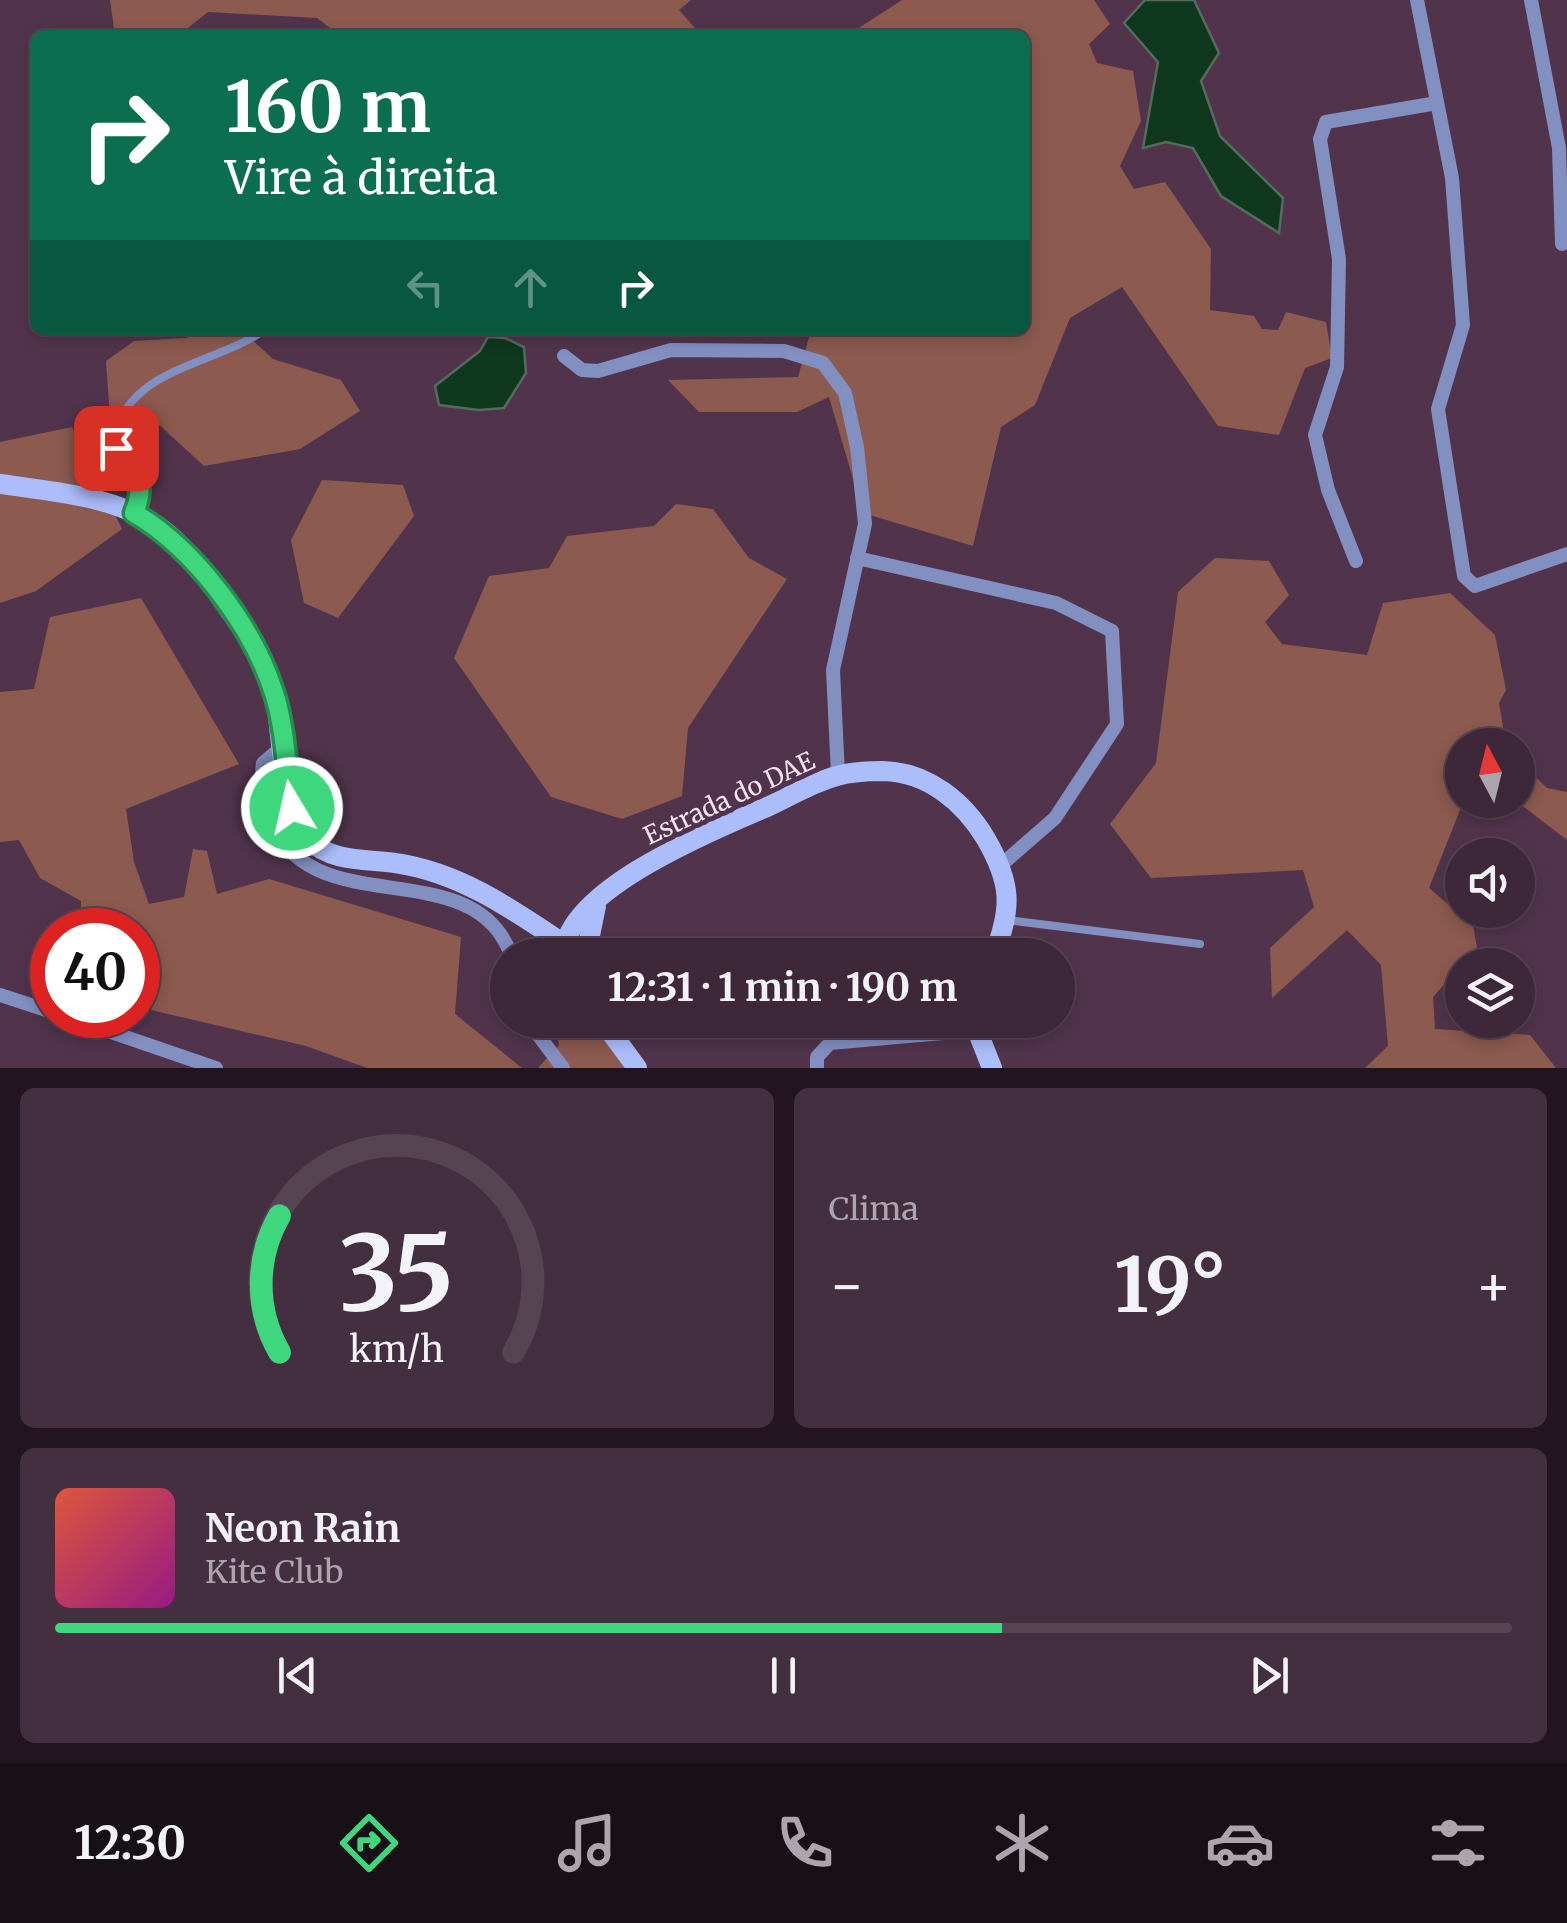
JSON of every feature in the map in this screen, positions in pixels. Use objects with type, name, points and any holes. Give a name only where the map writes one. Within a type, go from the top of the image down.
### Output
[{"type":"street","points":[[1418,0],[1452,178],[1463,325],[1438,409],[1464,576],[1476,586],[1567,554]]},
{"type":"street","points":[[1531,0],[1560,148],[1562,244]]},
{"type":"street","points":[[1356,561],[1328,490],[1315,436],[1337,366],[1339,277],[1320,140],[1326,122],[1437,103]]},
{"type":"street","points":[[564,356],[582,370],[598,371],[671,350],[784,351],[823,363],[844,393],[857,447],[865,524],[834,670],[838,775]]},
{"type":"street","points":[[0,484],[82,496],[134,513],[164,531],[193,559],[239,624],[275,695],[292,808],[300,830],[313,844],[348,858],[398,864],[466,884],[546,938]]},
{"type":"street","points":[[857,558],[1056,603],[1112,632],[1117,724],[1055,818],[1000,866]]},
{"type":"street","points":[[282,747],[263,763],[261,773],[276,834],[304,866],[327,876],[410,889],[485,917],[506,938]]},
{"type":"street","name":"Estrada do DAE","points":[[572,938],[596,904],[634,872],[669,850],[838,775],[882,771],[912,775],[943,790],[973,818],[1000,866],[1008,900],[1008,920],[1001,938]]},
{"type":"street","points":[[589,938],[596,904]]},
{"type":"street","points":[[0,995],[30,1005]]},
{"type":"street","points":[[128,1038],[216,1068]]},
{"type":"street","points":[[541,1038],[564,1068]]},
{"type":"street","points":[[615,1038],[637,1068]]},
{"type":"street","points":[[817,1068],[817,1056],[830,1043],[871,1038]]},
{"type":"street","points":[[982,1038],[992,1068]]},
{"type":"lane","points":[[134,513],[140,498],[140,482],[116,448],[118,426],[130,404],[152,384],[254,335]]},
{"type":"lane","points":[[1008,920],[1200,944]]},
{"type":"shaded area","points":[[110,0],[691,0],[679,10],[697,30],[333,30],[317,18],[208,12],[185,30],[114,30]]},
{"type":"shaded area","points":[[902,0],[1094,0],[1110,24],[1089,44],[1097,63],[1133,71],[1141,121],[1120,166],[1134,189],[1165,182],[1211,249],[1210,310],[1254,316],[1262,329],[1278,330],[1286,312],[1326,322],[1332,358],[1305,368],[1279,435],[1218,426],[1122,287],[1070,318],[1035,405],[1001,427],[973,546],[863,513],[829,397],[797,412],[699,412],[668,380],[798,377],[810,335],[1030,335],[1030,30],[856,30]]},
{"type":"shaded area","points":[[1145,0],[1194,0],[1219,53],[1201,81],[1220,136],[1283,198],[1279,233],[1221,196],[1193,148],[1166,142],[1143,148],[1158,62],[1124,23]]},
{"type":"shaded area","points":[[247,335],[273,359],[341,380],[360,411],[300,449],[204,466],[155,421],[110,417],[106,361],[134,341]]},
{"type":"shaded area","points":[[488,337],[505,338],[524,347],[526,373],[504,408],[479,410],[439,405],[435,386],[480,351]]},
{"type":"shaded area","points":[[72,427],[122,529],[36,591],[0,603],[0,442]]},
{"type":"shaded area","points":[[322,480],[403,485],[414,516],[338,618],[304,603],[291,540]]},
{"type":"shaded area","points":[[676,504],[713,509],[749,558],[787,579],[688,728],[682,796],[622,819],[551,797],[454,658],[489,576],[549,568],[567,536],[654,526]]},
{"type":"shaded area","points":[[1215,558],[1269,561],[1289,595],[1265,622],[1282,644],[1367,655],[1383,603],[1450,593],[1495,635],[1506,690],[1499,703],[1503,728],[1445,728],[1445,818],[1457,818],[1449,838],[1445,838],[1429,888],[1445,901],[1445,928],[1474,928],[1477,948],[1445,948],[1445,984],[1433,997],[1435,1029],[1445,1030],[1445,1038],[1532,1038],[1556,1068],[1365,1068],[1388,1046],[1381,965],[1347,930],[1272,998],[1270,948],[1314,907],[1303,870],[1151,878],[1110,824],[1156,763],[1178,592]]},
{"type":"shaded area","points":[[141,598],[239,764],[126,809],[134,862],[149,904],[184,897],[193,849],[207,851],[217,894],[269,879],[461,937],[455,1014],[522,1068],[367,1068],[306,1046],[160,1012],[160,908],[81,908],[81,901],[40,878],[19,840],[0,842],[0,692],[34,689],[50,617]]},
{"type":"shaded area","points":[[1535,776],[1547,788],[1567,792],[1567,840],[1535,815]]},
{"type":"shaded area","points":[[558,1038],[604,1038],[625,1068],[538,1068],[559,1045]]},
{"type":"route","points":[[116,448],[140,482],[140,498],[134,513],[164,531],[193,559],[257,654],[275,695],[292,808]]}]
